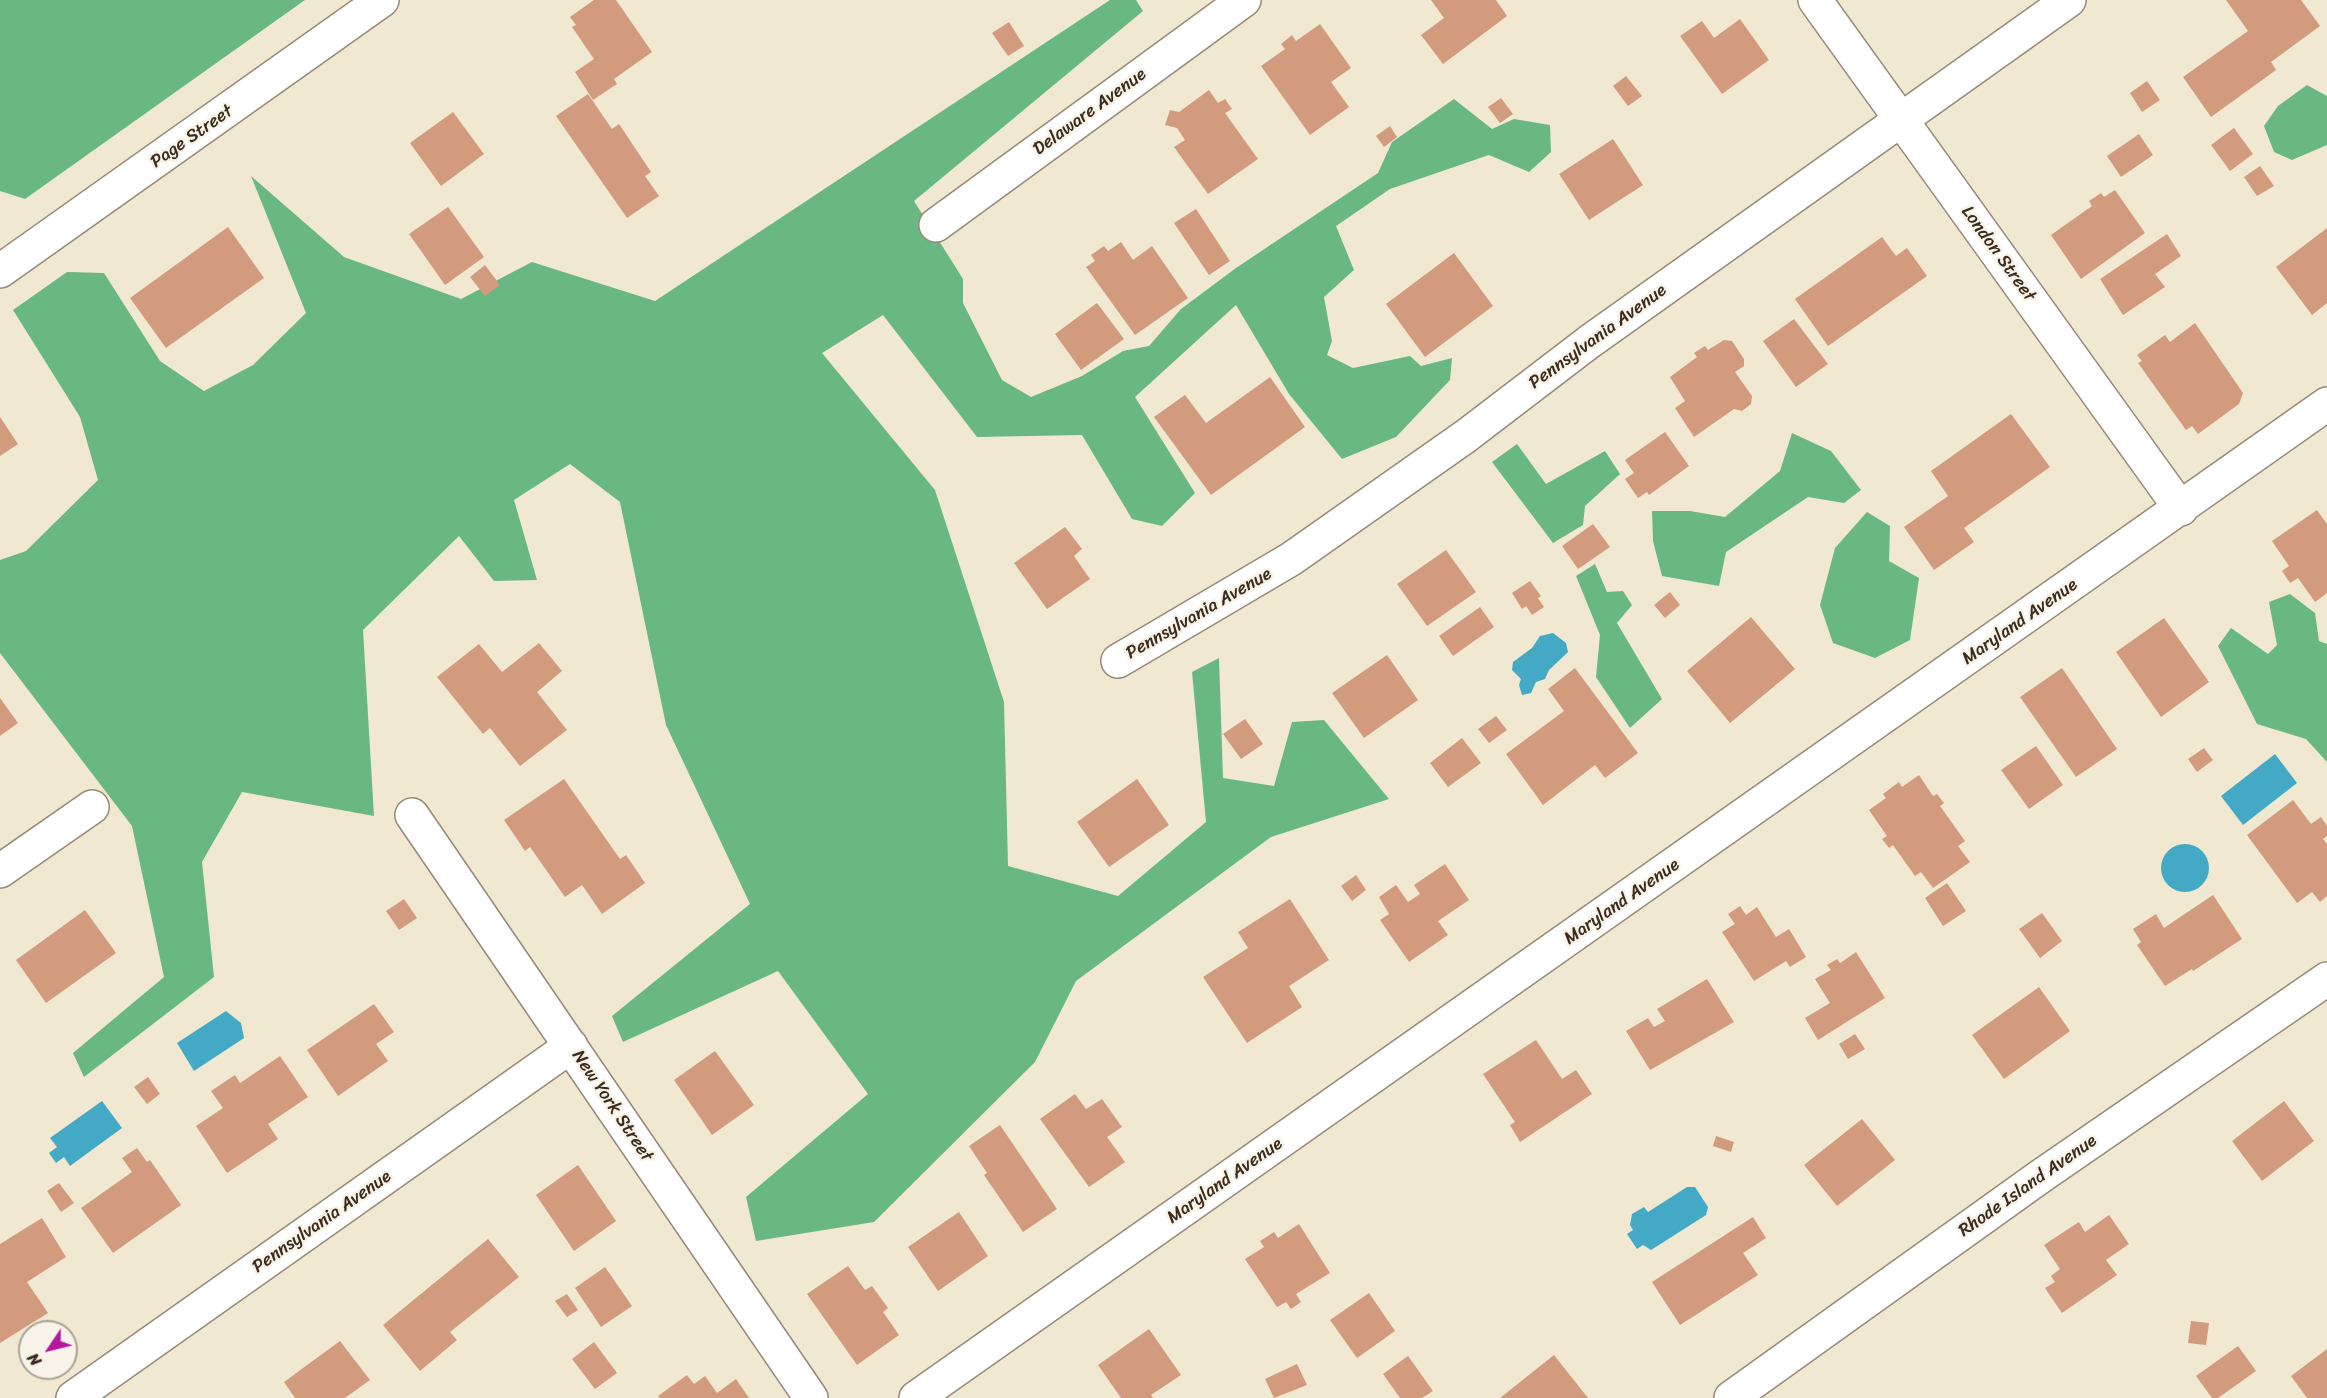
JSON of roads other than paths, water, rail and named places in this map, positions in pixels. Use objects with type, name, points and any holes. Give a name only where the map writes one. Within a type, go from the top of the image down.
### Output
[{"type":"street","name":"Page Street","points":[[0,271],[382,0]]},
{"type":"street","name":"Delaware Avenue","points":[[936,225],[1244,0]]},
{"type":"street","name":"London Street","points":[[1815,0],[2181,509]]},
{"type":"street","name":"Pennsylvania Avenue","points":[[1118,661],[1291,559],[1466,436],[1589,342],[1903,121],[2069,0]]},
{"type":"street","name":"Maryland Avenue","points":[[916,1398],[2327,404]]},
{"type":"street","points":[[0,871],[92,807]]},
{"type":"street","name":"New York Street","points":[[412,815],[811,1398]]},
{"type":"street","name":"Rhode Island Avenue","points":[[1731,1398],[2041,1176],[2327,979]]},
{"type":"street","name":"Pennsylvania Avenue","points":[[73,1398],[571,1046]]},
{"type":"water","points":[[1553,633],[1566,643],[1568,652],[1549,670],[1545,679],[1536,682],[1531,693],[1522,695],[1519,685],[1521,679],[1512,670],[1513,662],[1532,648],[1540,636]]},
{"type":"water","points":[[2275,754],[2297,783],[2243,825],[2221,796]]},
{"type":"water","points":[[2180,844],[2190,844],[2202,851],[2209,863],[2209,873],[2202,885],[2190,892],[2180,892],[2165,881],[2161,873],[2161,863],[2172,848]]},
{"type":"water","points":[[226,1011],[241,1023],[244,1038],[194,1071],[177,1043]]},
{"type":"water","points":[[102,1101],[122,1128],[70,1166],[64,1157],[56,1163],[49,1153],[57,1147],[50,1138]]},
{"type":"water","points":[[1687,1187],[1695,1187],[1708,1207],[1706,1215],[1651,1250],[1643,1245],[1637,1249],[1627,1234],[1633,1230],[1630,1225],[1632,1214],[1644,1207],[1648,1212]]}]
